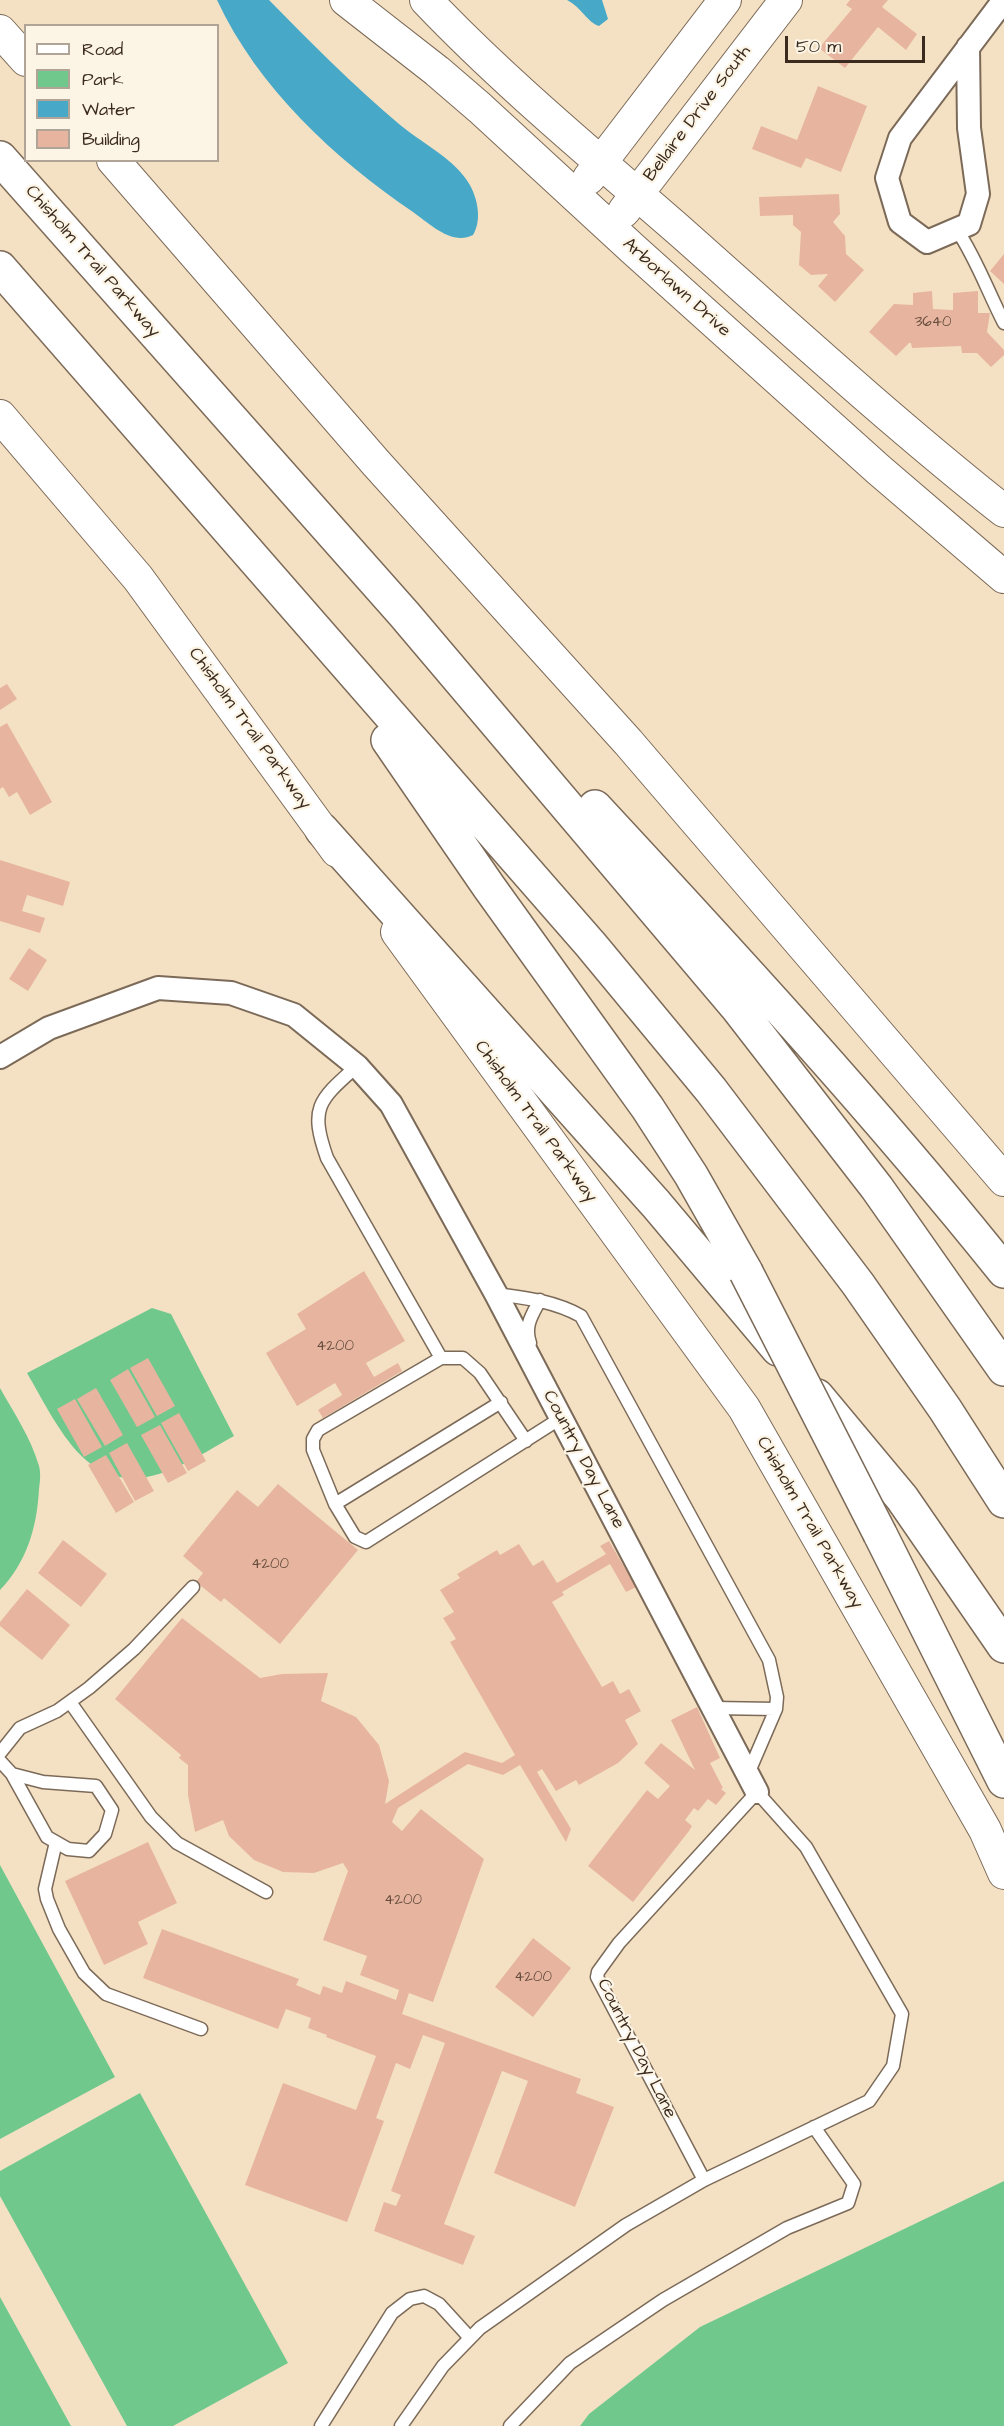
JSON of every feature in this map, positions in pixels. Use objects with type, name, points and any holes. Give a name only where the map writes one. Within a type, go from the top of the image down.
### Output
[{"type":"highway","name":"Chisholm Trail Parkway","points":[[0,158],[404,614],[771,1050],[883,1196],[1004,1369]]},
{"type":"highway","points":[[0,268],[591,945],[711,1090],[858,1284],[945,1409],[1004,1501]]},
{"type":"highway","points":[[301,613],[489,887],[647,1107],[691,1176],[746,1272],[1004,1781]]},
{"type":"highway","points":[[404,614],[523,729],[726,948],[899,1142],[1004,1271]]},
{"type":"highway","points":[[322,830],[656,1204],[902,1498],[1004,1646]]},
{"type":"main road","name":"Arborlawn Drive","points":[[346,0],[437,71],[879,470],[1004,577]]},
{"type":"main road","points":[[426,0],[476,51],[601,163],[931,453],[1004,511]]},
{"type":"main road","points":[[574,195],[725,0]]},
{"type":"main road","name":"Bellaire Drive South","points":[[610,228],[786,0]]},
{"type":"main road","points":[[0,31],[24,58]]},
{"type":"main road","points":[[115,162],[376,463],[621,734],[1004,1180]]},
{"type":"main road","name":"Chisholm Trail Parkway","points":[[0,416],[138,578],[744,1408],[985,1830],[1004,1872]]},
{"type":"street","points":[[968,47],[969,128],[978,194],[969,224],[927,242],[900,222],[887,178],[900,138],[968,47],[1002,5]]},
{"type":"street","name":"Country Day Lane","points":[[0,1057],[49,1028],[158,988],[231,993],[294,1015],[357,1066],[391,1104],[496,1294],[752,1783]]},
{"type":"lane","points":[[957,230],[967,244],[1004,323]]},
{"type":"lane","points":[[357,1066],[336,1085],[319,1106],[318,1134],[327,1158],[441,1358]]},
{"type":"lane","points":[[400,2426],[443,2366],[480,2328],[626,2225],[704,2180],[869,2101],[893,2066],[903,2014],[806,1846],[752,1783],[776,1709],[777,1697],[768,1660],[581,1316],[564,1307],[540,1300],[496,1294]]},
{"type":"lane","points":[[537,1373],[538,1368],[526,1332],[529,1320],[540,1300]]},
{"type":"lane","points":[[526,1441],[480,1373],[464,1359],[441,1358],[318,1430],[313,1439],[313,1450],[335,1504],[355,1537],[366,1542],[526,1441],[561,1418]]},
{"type":"lane","points":[[335,1504],[501,1402]]},
{"type":"lane","points":[[0,1754],[20,1728],[57,1711],[70,1702],[134,1649],[193,1587]]},
{"type":"lane","points":[[70,1702],[151,1817],[177,1843],[266,1892]]},
{"type":"lane","points":[[712,1708],[776,1709]]},
{"type":"lane","points":[[0,1761],[12,1774],[47,1837],[68,1849],[89,1851],[105,1834],[112,1810],[96,1786],[43,1782],[12,1774]]},
{"type":"lane","name":"Country Day Lane","points":[[704,2180],[597,1977],[598,1972],[619,1943],[752,1783]]},
{"type":"lane","points":[[56,1842],[45,1890],[59,1929],[84,1973],[106,1994],[201,2029]]},
{"type":"lane","points":[[510,2426],[570,2363],[663,2300],[787,2228],[848,2203],[854,2184],[814,2127]]},
{"type":"lane","points":[[321,2426],[392,2313],[410,2299],[424,2296],[439,2304],[470,2338]]},
{"type":"green space","points":[[152,1308],[171,1314],[234,1436],[177,1467],[148,1477],[123,1477],[102,1471],[84,1458],[68,1440],[27,1373]]},
{"type":"green space","points":[[0,1388],[32,1446],[40,1475],[36,1517],[29,1543],[17,1568],[0,1590]]},
{"type":"green space","points":[[0,1865],[115,2077],[0,2139]]},
{"type":"green space","points":[[140,2093],[288,2363],[173,2426],[127,2426],[0,2196],[0,2171]]},
{"type":"green space","points":[[1004,2181],[1004,2426],[580,2426],[589,2414],[700,2327]]},
{"type":"green space","points":[[0,2297],[71,2426],[0,2426]]},
{"type":"water","points":[[217,0],[269,0],[332,64],[382,109],[407,131],[452,163],[466,179],[476,199],[478,222],[473,235],[457,238],[442,232],[384,191],[327,144],[276,92],[234,32]]},
{"type":"water","points":[[567,0],[602,0],[608,19],[599,26]]},
{"type":"building","points":[[850,0],[888,0],[882,7],[917,34],[906,50],[878,27],[845,68],[819,48],[852,9],[846,5]]},
{"type":"building","points":[[818,86],[867,106],[841,172],[806,158],[801,168],[752,149],[761,126],[797,140]]},
{"type":"building","points":[[839,194],[840,214],[833,222],[845,236],[846,254],[864,270],[835,302],[818,286],[828,274],[811,275],[799,265],[801,232],[793,225],[793,215],[760,216],[759,197]]},
{"type":"building","points":[[1004,254],[1004,284],[990,271]]},
{"type":"building","points":[[932,291],[933,309],[953,310],[953,293],[978,291],[978,313],[990,313],[987,332],[1004,350],[1004,355],[991,367],[977,353],[962,353],[961,346],[912,348],[909,343],[896,356],[869,332],[894,304],[913,305],[913,293]]},
{"type":"building","points":[[7,684],[17,699],[0,710],[0,688]]},
{"type":"building","points":[[7,723],[52,802],[30,815],[17,792],[9,797],[3,787],[0,789],[0,727]]},
{"type":"building","points":[[0,860],[70,882],[63,906],[27,895],[22,911],[45,918],[40,933],[0,921]]},
{"type":"building","points":[[29,948],[47,960],[28,991],[9,979]]},
{"type":"building","points":[[364,1271],[405,1341],[366,1363],[374,1377],[398,1363],[402,1371],[323,1418],[318,1410],[342,1395],[335,1383],[297,1406],[266,1353],[306,1329],[297,1314]]},
{"type":"building","points":[[148,1358],[175,1406],[157,1416],[130,1368]]},
{"type":"building","points":[[128,1369],[155,1417],[137,1427],[110,1380]]},
{"type":"building","points":[[96,1388],[123,1435],[105,1446],[77,1399]]},
{"type":"building","points":[[75,1399],[102,1447],[84,1457],[57,1409]]},
{"type":"building","points":[[179,1413],[206,1461],[188,1471],[161,1423]]},
{"type":"building","points":[[160,1425],[187,1473],[168,1483],[141,1435]]},
{"type":"building","points":[[127,1443],[154,1491],[135,1501],[109,1453]]},
{"type":"building","points":[[106,1455],[134,1502],[116,1513],[88,1465]]},
{"type":"building","points":[[278,1484],[358,1550],[280,1644],[224,1598],[221,1602],[196,1582],[203,1573],[183,1556],[237,1490],[258,1507]]},
{"type":"building","points":[[63,1540],[107,1574],[81,1607],[38,1573]]},
{"type":"building","points":[[609,1541],[636,1587],[626,1592],[610,1564],[562,1592],[564,1595],[552,1602],[602,1687],[613,1681],[620,1694],[629,1689],[641,1711],[625,1720],[638,1744],[618,1763],[579,1785],[576,1780],[556,1791],[542,1769],[537,1772],[571,1829],[566,1842],[520,1765],[503,1775],[468,1764],[398,1808],[392,1822],[402,1831],[421,1809],[484,1859],[433,2002],[409,1993],[402,2014],[581,2079],[576,2093],[614,2107],[575,2207],[494,2173],[528,2081],[502,2071],[444,2224],[475,2236],[463,2265],[374,2231],[384,2202],[396,2206],[401,2195],[391,2191],[445,2043],[423,2035],[410,2069],[396,2063],[376,2118],[384,2121],[347,2222],[245,2185],[283,2083],[356,2110],[376,2056],[308,2028],[311,2018],[286,2009],[278,2029],[143,1978],[162,1929],[299,1979],[296,1985],[320,1995],[323,1986],[342,1993],[346,1981],[396,2000],[399,1990],[360,1975],[367,1956],[323,1940],[348,1871],[343,1863],[314,1873],[283,1872],[254,1860],[229,1836],[223,1820],[195,1832],[188,1795],[188,1765],[179,1758],[181,1755],[115,1699],[182,1618],[260,1678],[282,1674],[328,1673],[321,1701],[356,1717],[379,1745],[389,1781],[385,1804],[465,1752],[502,1763],[515,1755],[450,1642],[456,1639],[443,1618],[454,1612],[440,1590],[460,1578],[457,1574],[497,1550],[500,1555],[519,1544],[533,1566],[543,1560],[557,1583],[606,1554],[600,1546]]},
{"type":"building","points":[[27,1589],[70,1625],[42,1660],[0,1626],[0,1622]]},
{"type":"building","points":[[697,1707],[720,1758],[710,1763],[723,1788],[721,1789],[726,1793],[716,1805],[708,1799],[698,1811],[694,1808],[685,1820],[692,1826],[689,1831],[633,1902],[588,1866],[647,1790],[658,1799],[670,1786],[644,1763],[661,1743],[695,1770],[671,1720]]},
{"type":"building","points":[[148,1842],[177,1903],[138,1922],[148,1944],[104,1965],[65,1881]]},
{"type":"building","points":[[533,1938],[571,1968],[533,2017],[495,1987]]}]
